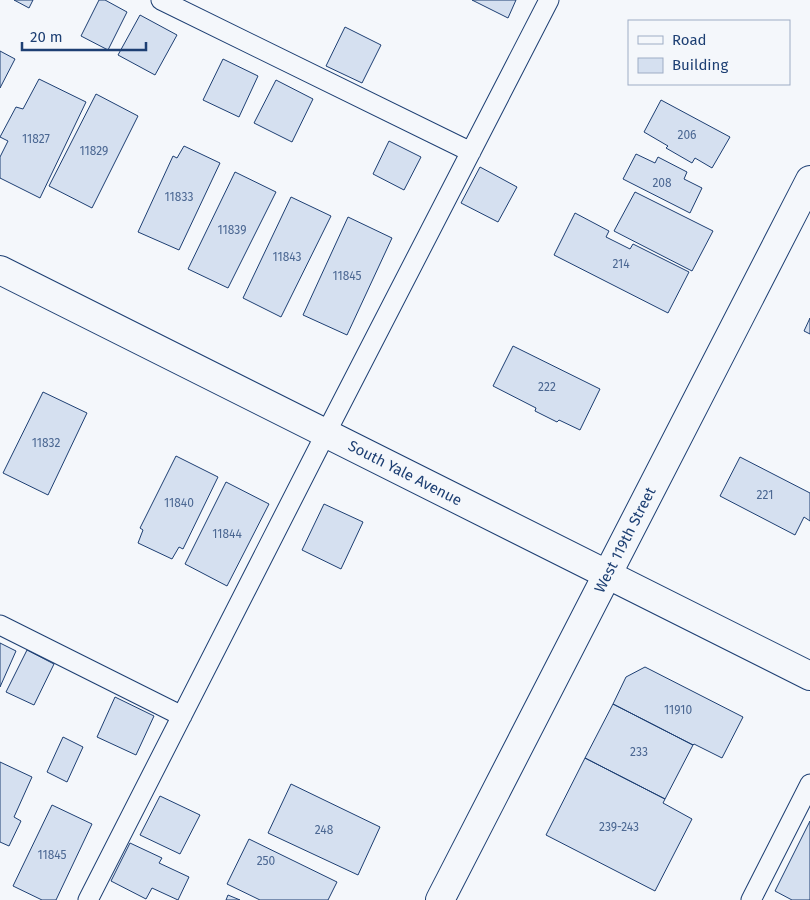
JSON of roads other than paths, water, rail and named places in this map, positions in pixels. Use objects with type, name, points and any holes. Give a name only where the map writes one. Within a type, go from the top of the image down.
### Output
[{"type":"street","name":"West 119th Street","points":[[440,900],[810,180]]},
{"type":"street","name":"South Yale Avenue","points":[[0,270],[810,676]]},
{"type":"lane","points":[[161,0],[471,152]]},
{"type":"lane","points":[[88,900],[549,0]]},
{"type":"lane","points":[[0,625],[182,716]]},
{"type":"lane","points":[[750,900],[810,784]]}]
